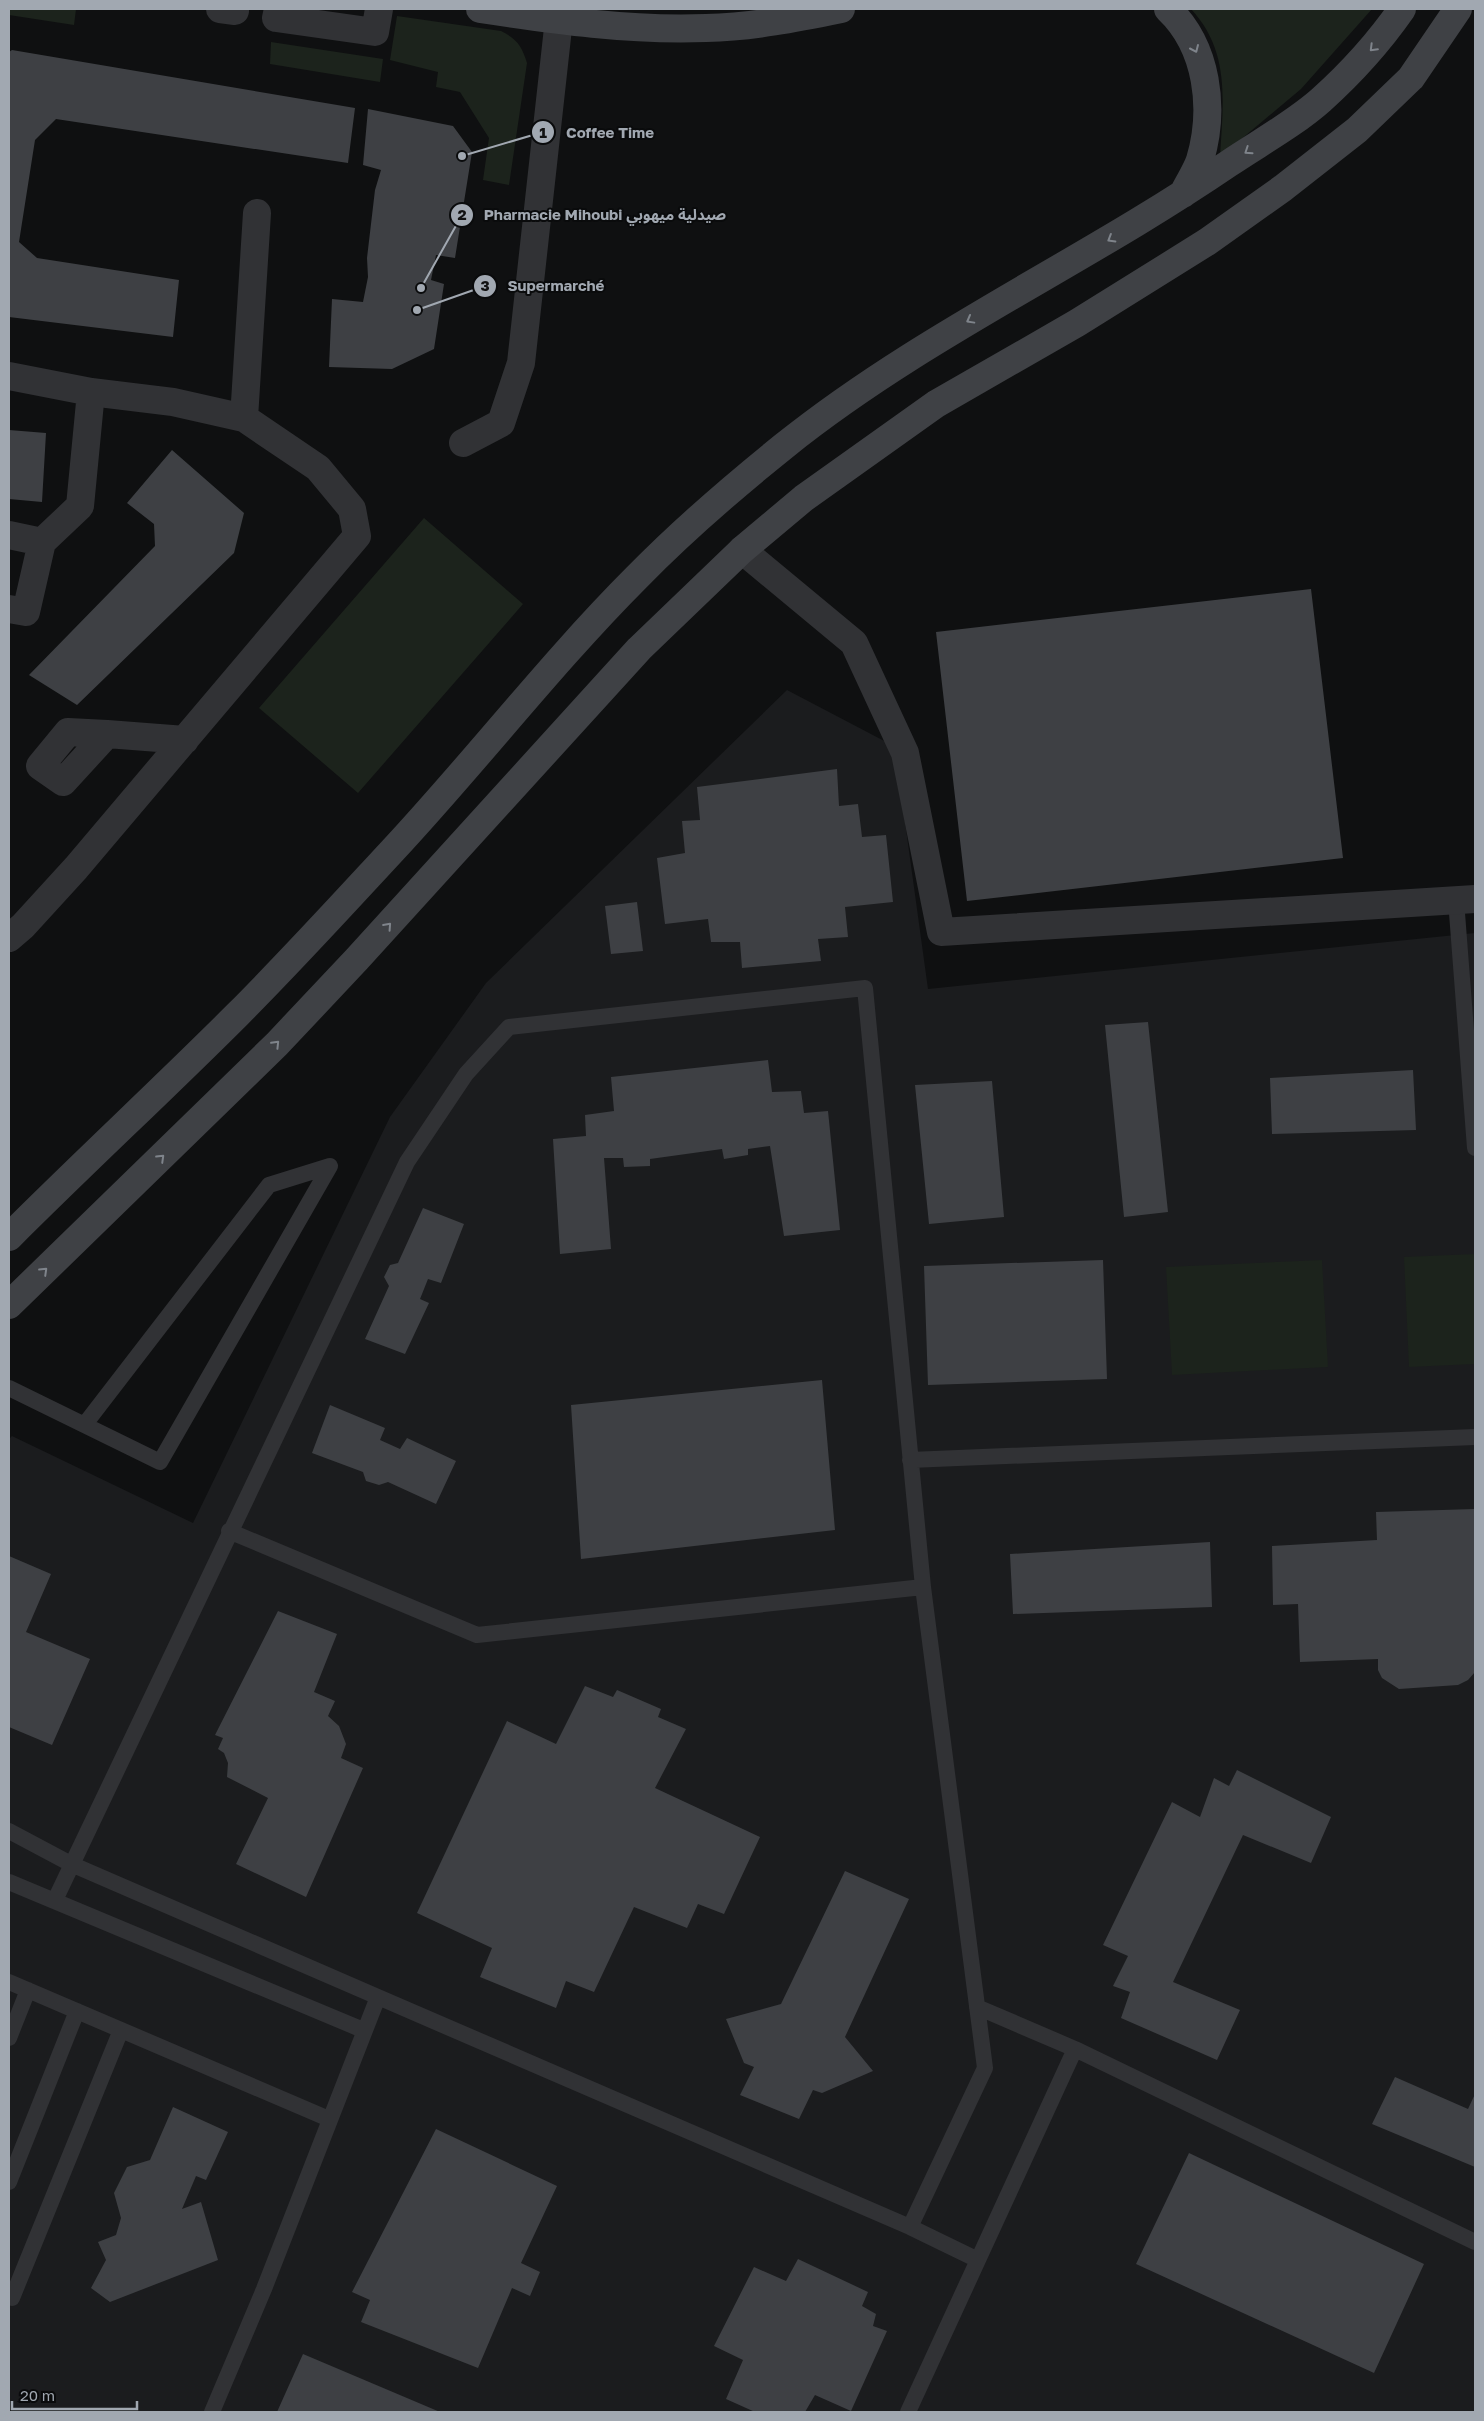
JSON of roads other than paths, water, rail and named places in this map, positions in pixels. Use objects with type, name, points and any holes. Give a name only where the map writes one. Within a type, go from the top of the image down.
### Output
[{"type":"main road","points":[[480,9],[646,27],[707,28],[785,20],[841,9]]},
{"type":"main road","points":[[1168,9],[1175,15],[1195,48],[1206,85],[1208,124],[1200,162],[1182,196]]},
{"type":"main road","points":[[9,1237],[226,1026],[398,845],[599,617],[637,577],[710,508],[787,443],[868,384],[953,330],[1041,281],[1182,196],[1318,102],[1380,40],[1402,9]]},
{"type":"main road","points":[[9,1305],[277,1044],[358,959],[639,649],[742,550],[812,493],[936,404],[1077,323],[1207,242],[1283,188],[1357,130],[1411,78],[1458,9]]},
{"type":"street","points":[[220,9],[235,11],[235,9]]},
{"type":"street","points":[[278,9],[276,18],[375,32],[379,9]]},
{"type":"street","points":[[464,443],[500,423],[521,363],[559,19]]},
{"type":"street","points":[[244,418],[257,213]]},
{"type":"street","points":[[9,376],[91,392],[173,402],[244,418],[318,468],[352,509],[357,536],[76,868],[23,926],[9,938]]},
{"type":"street","points":[[9,610],[26,612],[42,542],[80,506],[91,392]]},
{"type":"street","points":[[9,536],[42,542]]},
{"type":"street","points":[[742,550],[854,642],[906,753],[941,932],[1466,900]]},
{"type":"street","points":[[107,734],[186,740]]},
{"type":"lane","points":[[1466,900],[1475,1148]]},
{"type":"lane","points":[[55,1900],[229,1531],[407,1162],[466,1074],[509,1027],[865,988],[922,1587],[985,2068],[910,2227]]},
{"type":"lane","points":[[9,1388],[160,1462],[330,1166],[269,1185],[85,1424]]},
{"type":"lane","points":[[910,1460],[1475,1437]]},
{"type":"lane","points":[[229,1531],[477,1635],[922,1587]]},
{"type":"lane","points":[[9,1831],[71,1864],[910,2227],[978,2260]]},
{"type":"lane","points":[[9,1882],[363,2030]]},
{"type":"lane","points":[[9,1982],[329,2119]]},
{"type":"lane","points":[[9,2038],[28,1990]]},
{"type":"lane","points":[[212,2412],[264,2289],[363,2030],[378,1997]]},
{"type":"lane","points":[[977,2007],[1075,2049],[1475,2242]]},
{"type":"lane","points":[[9,2182],[76,2012]]},
{"type":"lane","points":[[9,2297],[12,2298],[121,2030]]},
{"type":"lane","points":[[908,2412],[1075,2049]]},
{"type":"place","name":"Coffee Time","points":[[462,156]]},
{"type":"place","name":"Pharmacie Mihoubi صيدلية ميهوبي","points":[[421,288]]},
{"type":"place","name":"Supermarché","points":[[417,310]]}]
